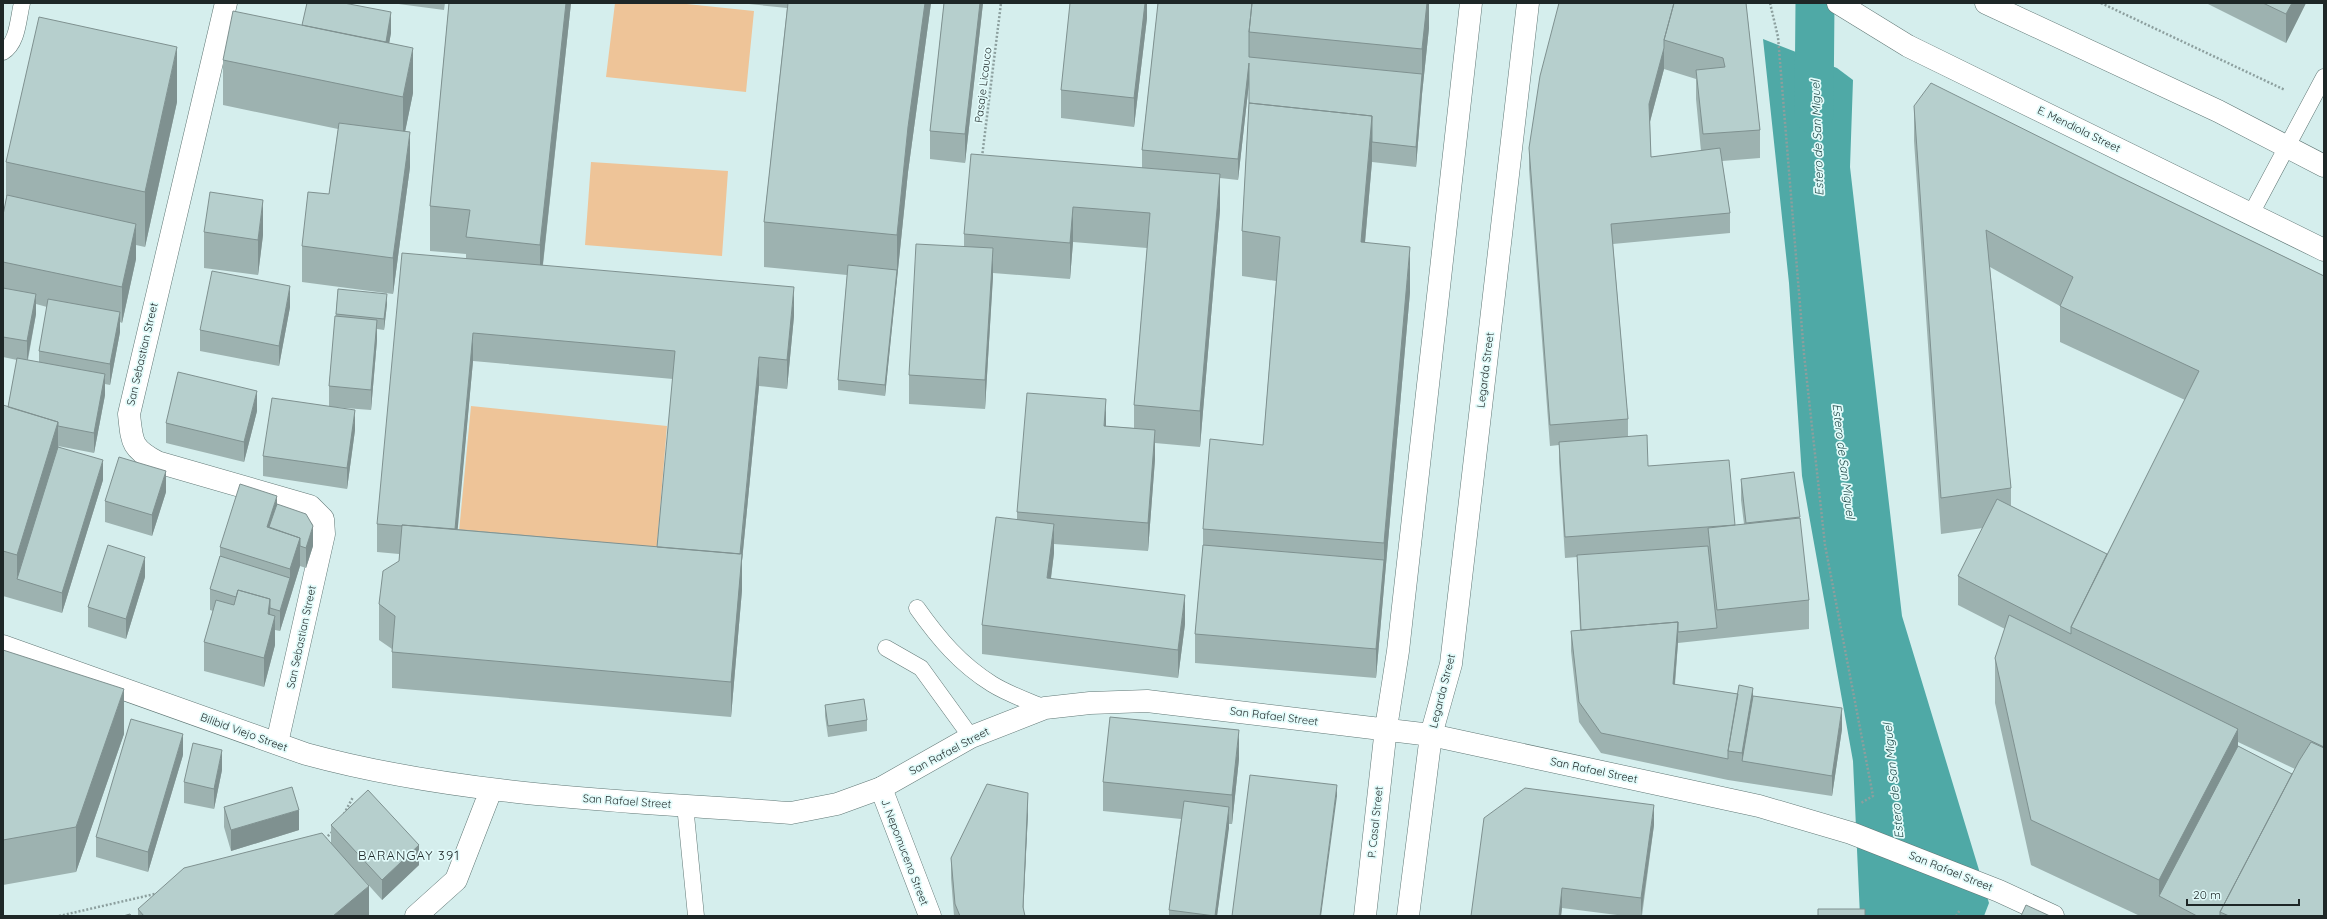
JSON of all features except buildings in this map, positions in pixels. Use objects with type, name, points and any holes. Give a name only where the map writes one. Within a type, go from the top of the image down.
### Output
[{"type":"street","name":"San Sebastian Street","points":[[226,3],[129,414],[132,439],[140,453],[157,462],[310,506],[323,519],[324,534],[277,743]]},
{"type":"street","points":[[1386,728],[1398,651],[1471,3]]},
{"type":"street","name":"Legarda Street","points":[[1431,735],[1451,664],[1528,3]]},
{"type":"street","name":"E. Mendiola Street","points":[[1838,3],[1908,46],[2324,250]]},
{"type":"street","points":[[1986,3],[2218,111],[2324,166]]},
{"type":"street","name":"Bilibid Viejo Street","points":[[3,646],[277,743],[354,767],[492,790]]},
{"type":"street","name":"San Rafael Street","points":[[492,790],[791,813],[837,804],[881,788],[971,737],[1045,708],[1090,703],[1147,701],[1386,728],[1431,735],[1759,806],[1851,833],[1999,891],[2053,916]]},
{"type":"street","name":"P. Casal Street","points":[[1365,916],[1386,728]]},
{"type":"street","points":[[1408,916],[1431,735]]},
{"type":"street","name":"J. Nepomuceno Street","points":[[881,788],[930,916]]},
{"type":"street","points":[[416,916],[456,880],[492,790]]},
{"type":"lane","points":[[3,52],[10,48],[15,36],[22,3]]},
{"type":"lane","points":[[2251,214],[2324,77]]},
{"type":"lane","points":[[917,608],[940,641],[968,667],[993,685],[1045,708]]},
{"type":"lane","points":[[886,648],[921,668],[971,737]]},
{"type":"lane","points":[[686,805],[696,916]]},
{"type":"path","name":"Pasaje Licauco","points":[[982,161],[1001,3]]},
{"type":"path","points":[[1770,3],[1778,37],[1804,354],[1825,545],[1873,796]]},
{"type":"path","points":[[2101,3],[2311,102]]},
{"type":"path","points":[[343,816],[354,796],[354,767]]},
{"type":"path","points":[[322,842],[336,829]]},
{"type":"path","points":[[59,916],[164,892]]},
{"type":"shaded area","points":[[615,3],[677,3],[754,11],[746,92],[606,77]]},
{"type":"shaded area","points":[[591,162],[728,171],[722,256],[585,245]]},
{"type":"shaded area","points":[[471,406],[667,426],[654,581],[456,563]]},
{"type":"water","points":[[1763,39],[1837,68],[1853,80],[1850,167],[1902,616],[1989,903],[1984,916],[1860,916],[1853,761],[1802,476],[1789,283]]},
{"type":"waterway","name":"Estero de San Miguel","points":[[1814,114],[1815,3]]},
{"type":"district","name":"BARANGAY 391","points":[[409,855]]}]
